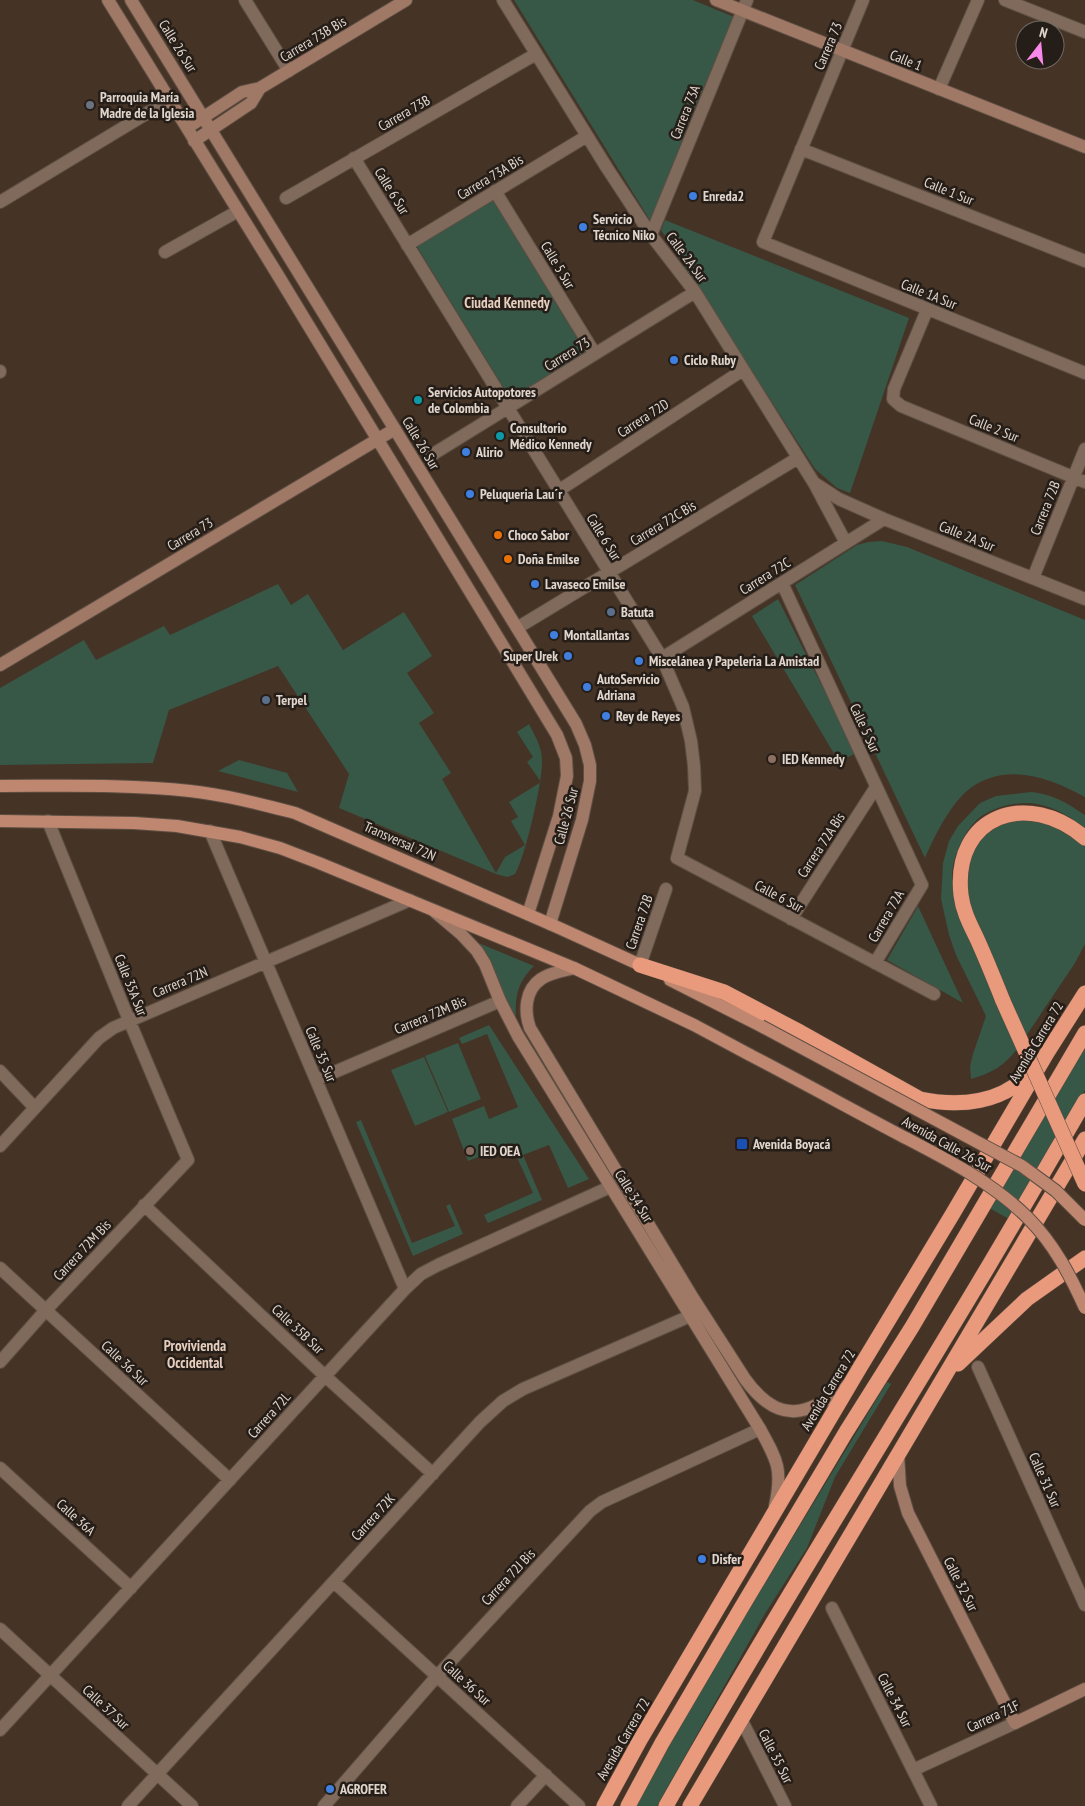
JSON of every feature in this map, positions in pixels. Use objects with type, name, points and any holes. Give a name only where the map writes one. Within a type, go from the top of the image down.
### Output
[{"type":"highway","points":[[1085,838],[1077,830],[1042,814],[1025,812],[1007,814],[990,821],[976,834],[966,850],[960,884],[964,908],[1003,1001],[1085,1184]]},
{"type":"highway","points":[[640,965],[724,992],[920,1099],[958,1104],[995,1096],[1011,1088],[1026,1076],[1047,1053]]},
{"type":"highway","name":"Avenida Carrera 72","points":[[604,1806],[640,1740],[773,1515],[1047,1053],[1085,993]]},
{"type":"highway","points":[[628,1806],[662,1743],[740,1610],[846,1432],[912,1327],[1085,1033]]},
{"type":"highway","points":[[666,1806],[695,1753],[777,1615],[980,1281],[1085,1101]]},
{"type":"highway","points":[[690,1806],[1085,1139]]},
{"type":"highway","points":[[943,1379],[1027,1299],[1085,1258]]},
{"type":"highway","points":[[740,1610],[746,1561]]},
{"type":"highway","points":[[777,1615],[828,1572]]},
{"type":"highway","points":[[662,1743],[683,1668]]},
{"type":"highway","points":[[682,1806],[695,1753]]},
{"type":"main road","name":"Transversal 72N","points":[[0,786],[189,791],[256,803],[294,813],[528,914],[640,965],[761,1026]]},
{"type":"main road","points":[[0,821],[157,824],[240,837],[280,848],[574,968]]},
{"type":"main road","name":"Avenida Calle 26 Sur","points":[[574,968],[694,1025],[941,1157],[998,1192],[1030,1220],[1052,1247],[1071,1277],[1085,1308]]},
{"type":"main road","name":"Avenida Calle 26 Sur","points":[[761,1026],[1022,1166],[1056,1190],[1085,1220]]},
{"type":"street","name":"Calle 26 Sur","points":[[108,0],[378,439],[557,735],[566,758],[568,776],[559,816],[528,914]]},
{"type":"street","name":"Calle 26 Sur","points":[[132,0],[576,724],[585,745],[590,765],[590,780],[582,820],[550,924]]},
{"type":"street","points":[[245,0],[289,71]]},
{"type":"street","name":"Carrera 73B Bis","points":[[187,128],[242,92],[260,88],[406,0]]},
{"type":"street","name":"Calle 2A Sur","points":[[503,0],[651,235],[695,292],[814,483],[846,543]]},
{"type":"street","name":"Calle 1","points":[[716,0],[744,5],[842,50],[1085,147]]},
{"type":"street","name":"Carrera 73","points":[[764,242],[863,0]]},
{"type":"street","points":[[939,89],[978,0]]},
{"type":"street","points":[[1006,0],[1085,32]]},
{"type":"street","name":"Carrera 73A","points":[[651,235],[744,5]]},
{"type":"street","name":"Carrera 73B","points":[[286,198],[536,54]]},
{"type":"street","name":"Carrera 73B Bis","points":[[194,141],[251,102],[260,88]]},
{"type":"street","points":[[0,202],[170,100]]},
{"type":"street","name":"Carrera 73A Bis","points":[[407,245],[588,136]]},
{"type":"street","name":"Calle 1 Sur","points":[[801,148],[1085,261]]},
{"type":"street","name":"Calle 6 Sur","points":[[354,158],[662,658],[683,707],[692,741],[694,766],[695,791],[677,858],[934,994]]},
{"type":"street","name":"Calle 5 Sur","points":[[495,191],[595,354]]},
{"type":"street","points":[[165,252],[238,211]]},
{"type":"street","name":"Calle 1A Sur","points":[[764,242],[1085,373]]},
{"type":"street","name":"Carrera 73","points":[[430,456],[695,292]]},
{"type":"street","name":"Calle 2 Sur","points":[[927,310],[894,389],[893,399],[901,406],[1079,479]]},
{"type":"street","name":"Carrera 72D","points":[[558,492],[744,370]]},
{"type":"street","name":"Carrera 73","points":[[0,665],[395,429]]},
{"type":"street","name":"Carrera 72B","points":[[1033,578],[1079,479],[1085,449]]},
{"type":"street","name":"Carrera 72C Bis","points":[[517,628],[798,458]]},
{"type":"street","name":"Calle 2A Sur","points":[[814,483],[839,499],[884,519],[1085,599]]},
{"type":"street","name":"Carrera 72C","points":[[662,658],[884,519]]},
{"type":"street","name":"Calle 5 Sur","points":[[782,583],[922,885]]},
{"type":"street","points":[[557,735],[576,724]]},
{"type":"street","name":"Carrera 72A Bis","points":[[791,919],[876,787]]},
{"type":"street","name":"Calle 35A Sur","points":[[48,821],[188,1160]]},
{"type":"street","name":"Calle 35 Sur","points":[[210,831],[405,1289]]},
{"type":"street","name":"Carrera 72A","points":[[875,963],[922,885]]},
{"type":"street","name":"Carrera 72B","points":[[640,965],[666,889]]},
{"type":"street","name":"Carrera 72N","points":[[0,1146],[99,1038],[113,1028],[410,900]]},
{"type":"street","name":"Calle 34 Sur","points":[[430,908],[461,934],[477,951],[485,964],[500,1001],[518,1036],[610,1187],[688,1301],[754,1392],[778,1409],[794,1412],[807,1410],[822,1404],[852,1382]]},
{"type":"street","name":"Calle 34 Sur","points":[[574,968],[554,972],[540,979],[530,992],[526,1006],[526,1018],[688,1301],[690,1316],[773,1452],[779,1471],[778,1491],[773,1515]]},
{"type":"street","name":"Carrera 72M Bis","points":[[316,1080],[500,1001]]},
{"type":"street","points":[[0,1071],[35,1108]]},
{"type":"street","name":"Carrera 72M Bis","points":[[0,1362],[46,1310],[188,1160]]},
{"type":"street","name":"Carrera 72L","points":[[0,1730],[405,1289],[421,1274],[610,1187]]},
{"type":"street","name":"Calle 35B Sur","points":[[144,1205],[325,1376],[433,1474]]},
{"type":"street","name":"Calle 36 Sur","points":[[0,1268],[230,1480]]},
{"type":"street","name":"Carrera 72K","points":[[128,1806],[480,1422],[503,1401],[516,1393],[690,1316]]},
{"type":"street","name":"Calle 31 Sur","points":[[978,1367],[1085,1605]]},
{"type":"street","name":"Carrera 72J Bis","points":[[324,1806],[437,1676],[596,1507],[602,1502],[760,1428]]},
{"type":"street","name":"Calle 32 Sur","points":[[898,1454],[900,1486],[908,1513],[1015,1723]]},
{"type":"street","name":"Calle 36A","points":[[0,1468],[131,1588]]},
{"type":"street","name":"Calle 36 Sur","points":[[334,1582],[579,1806]]},
{"type":"street","name":"Calle 34 Sur","points":[[832,1608],[931,1806]]},
{"type":"street","name":"Calle 37 Sur","points":[[0,1629],[192,1806]]},
{"type":"street","name":"Carrera 71F","points":[[913,1770],[1085,1688]]},
{"type":"street","name":"Calle 35 Sur","points":[[740,1719],[785,1806]]},
{"type":"street","points":[[517,1806],[546,1775]]},
{"type":"green space","points":[[514,0],[693,0],[734,17],[689,122],[651,222]]},
{"type":"green space","points":[[492,198],[587,354],[511,400],[416,245]]},
{"type":"green space","points":[[665,220],[909,318],[850,493],[837,488],[815,469],[661,230]]},
{"type":"green space","points":[[882,541],[907,547],[1085,620],[1085,797],[1059,784],[1031,776],[1017,774],[989,778],[975,785],[959,799],[939,828],[925,858],[795,585],[857,545]]},
{"type":"green space","points":[[278,584],[291,605],[308,594],[343,650],[404,612],[432,656],[407,673],[434,713],[419,723],[451,773],[442,779],[496,873],[505,857],[525,845],[511,821],[518,817],[509,802],[540,783],[524,853],[515,874],[507,877],[496,874],[339,808],[349,774],[278,666],[169,710],[153,763],[0,765],[0,688],[84,640],[96,660],[164,626],[170,635]]},
{"type":"green space","points":[[778,599],[856,753],[839,762],[752,616]]},
{"type":"green space","points":[[529,724],[541,751],[542,771],[540,781],[527,762],[533,757],[517,732]]},
{"type":"green space","points":[[239,760],[287,773],[298,792],[218,771]]},
{"type":"green space","points":[[1031,792],[1047,795],[1072,806],[1085,815],[1085,828],[1062,813],[1044,805],[1017,803],[1004,806],[978,818],[972,825],[958,850],[953,868],[952,879],[955,895],[1017,1049],[997,1068],[971,1079],[970,1066],[986,1016],[956,955],[949,935],[941,899],[943,863],[949,841],[958,826],[980,803],[996,796]]},
{"type":"green space","points":[[1035,819],[1074,836],[1085,846],[1085,944],[1075,963],[1026,1036],[970,905],[966,881],[972,853],[976,845],[989,830],[1006,822]]},
{"type":"green space","points":[[918,906],[963,1003],[887,960]]},
{"type":"green space","points":[[476,942],[534,966],[520,985],[516,1006],[516,1022],[489,960]]},
{"type":"green space","points":[[489,1025],[589,1179],[568,1188],[549,1145],[523,1155],[542,1200],[488,1223],[484,1215],[533,1193],[511,1144],[468,1161],[452,1119],[484,1106],[489,1119],[518,1107],[487,1034],[462,1044],[459,1038]]},
{"type":"green space","points":[[458,1043],[481,1099],[449,1112],[425,1056]]},
{"type":"green space","points":[[1085,1045],[1085,1090],[1009,1219],[989,1208]]},
{"type":"green space","points":[[424,1057],[448,1112],[415,1126],[391,1070]]},
{"type":"green space","points":[[361,1120],[412,1243],[455,1226],[446,1206],[450,1204],[463,1234],[413,1256],[356,1122]]},
{"type":"green space","points":[[887,1382],[891,1384],[835,1477],[807,1548],[766,1612],[657,1806],[632,1806],[674,1733]]},
{"type":"place","name":"Parroquia María Madre de la Iglesia","points":[[90,105]]},
{"type":"place","name":"Enreda2","points":[[693,196]]},
{"type":"place","name":"Servicio Técnico Niko","points":[[583,227]]},
{"type":"place","name":"Ciclo Ruby","points":[[674,360]]},
{"type":"place","name":"Servicios Autopotores de Colombia","points":[[418,400]]},
{"type":"place","name":"Consultorio Médico Kennedy","points":[[500,436]]},
{"type":"place","name":"Alirio","points":[[466,452]]},
{"type":"place","name":"Peluqueria Lau´r","points":[[470,494]]},
{"type":"place","name":"Choco Sabor","points":[[498,535]]},
{"type":"place","name":"Doña Emilse","points":[[508,559]]},
{"type":"place","name":"Lavaseco Emilse","points":[[535,584]]},
{"type":"place","name":"Batuta","points":[[611,612]]},
{"type":"place","name":"Montallantas","points":[[554,635]]},
{"type":"place","name":"Super Urek","points":[[568,656]]},
{"type":"place","name":"Miscelánea y Papeleria La Amistad","points":[[639,661]]},
{"type":"place","name":"AutoServicio Adriana","points":[[587,687]]},
{"type":"place","name":"Terpel","points":[[266,700]]},
{"type":"place","name":"Rey de Reyes","points":[[606,716]]},
{"type":"place","name":"IED Kennedy","points":[[772,759]]},
{"type":"place","name":"Avenida Boyacá","points":[[742,1144]]},
{"type":"place","name":"IED OEA","points":[[470,1151]]},
{"type":"place","name":"Disfer","points":[[702,1559]]},
{"type":"place","name":"AGROFER","points":[[330,1789]]},
{"type":"district","name":"Ciudad Kennedy","points":[[507,302]]},
{"type":"district","name":"Provivienda Occidental","points":[[195,1354]]}]
